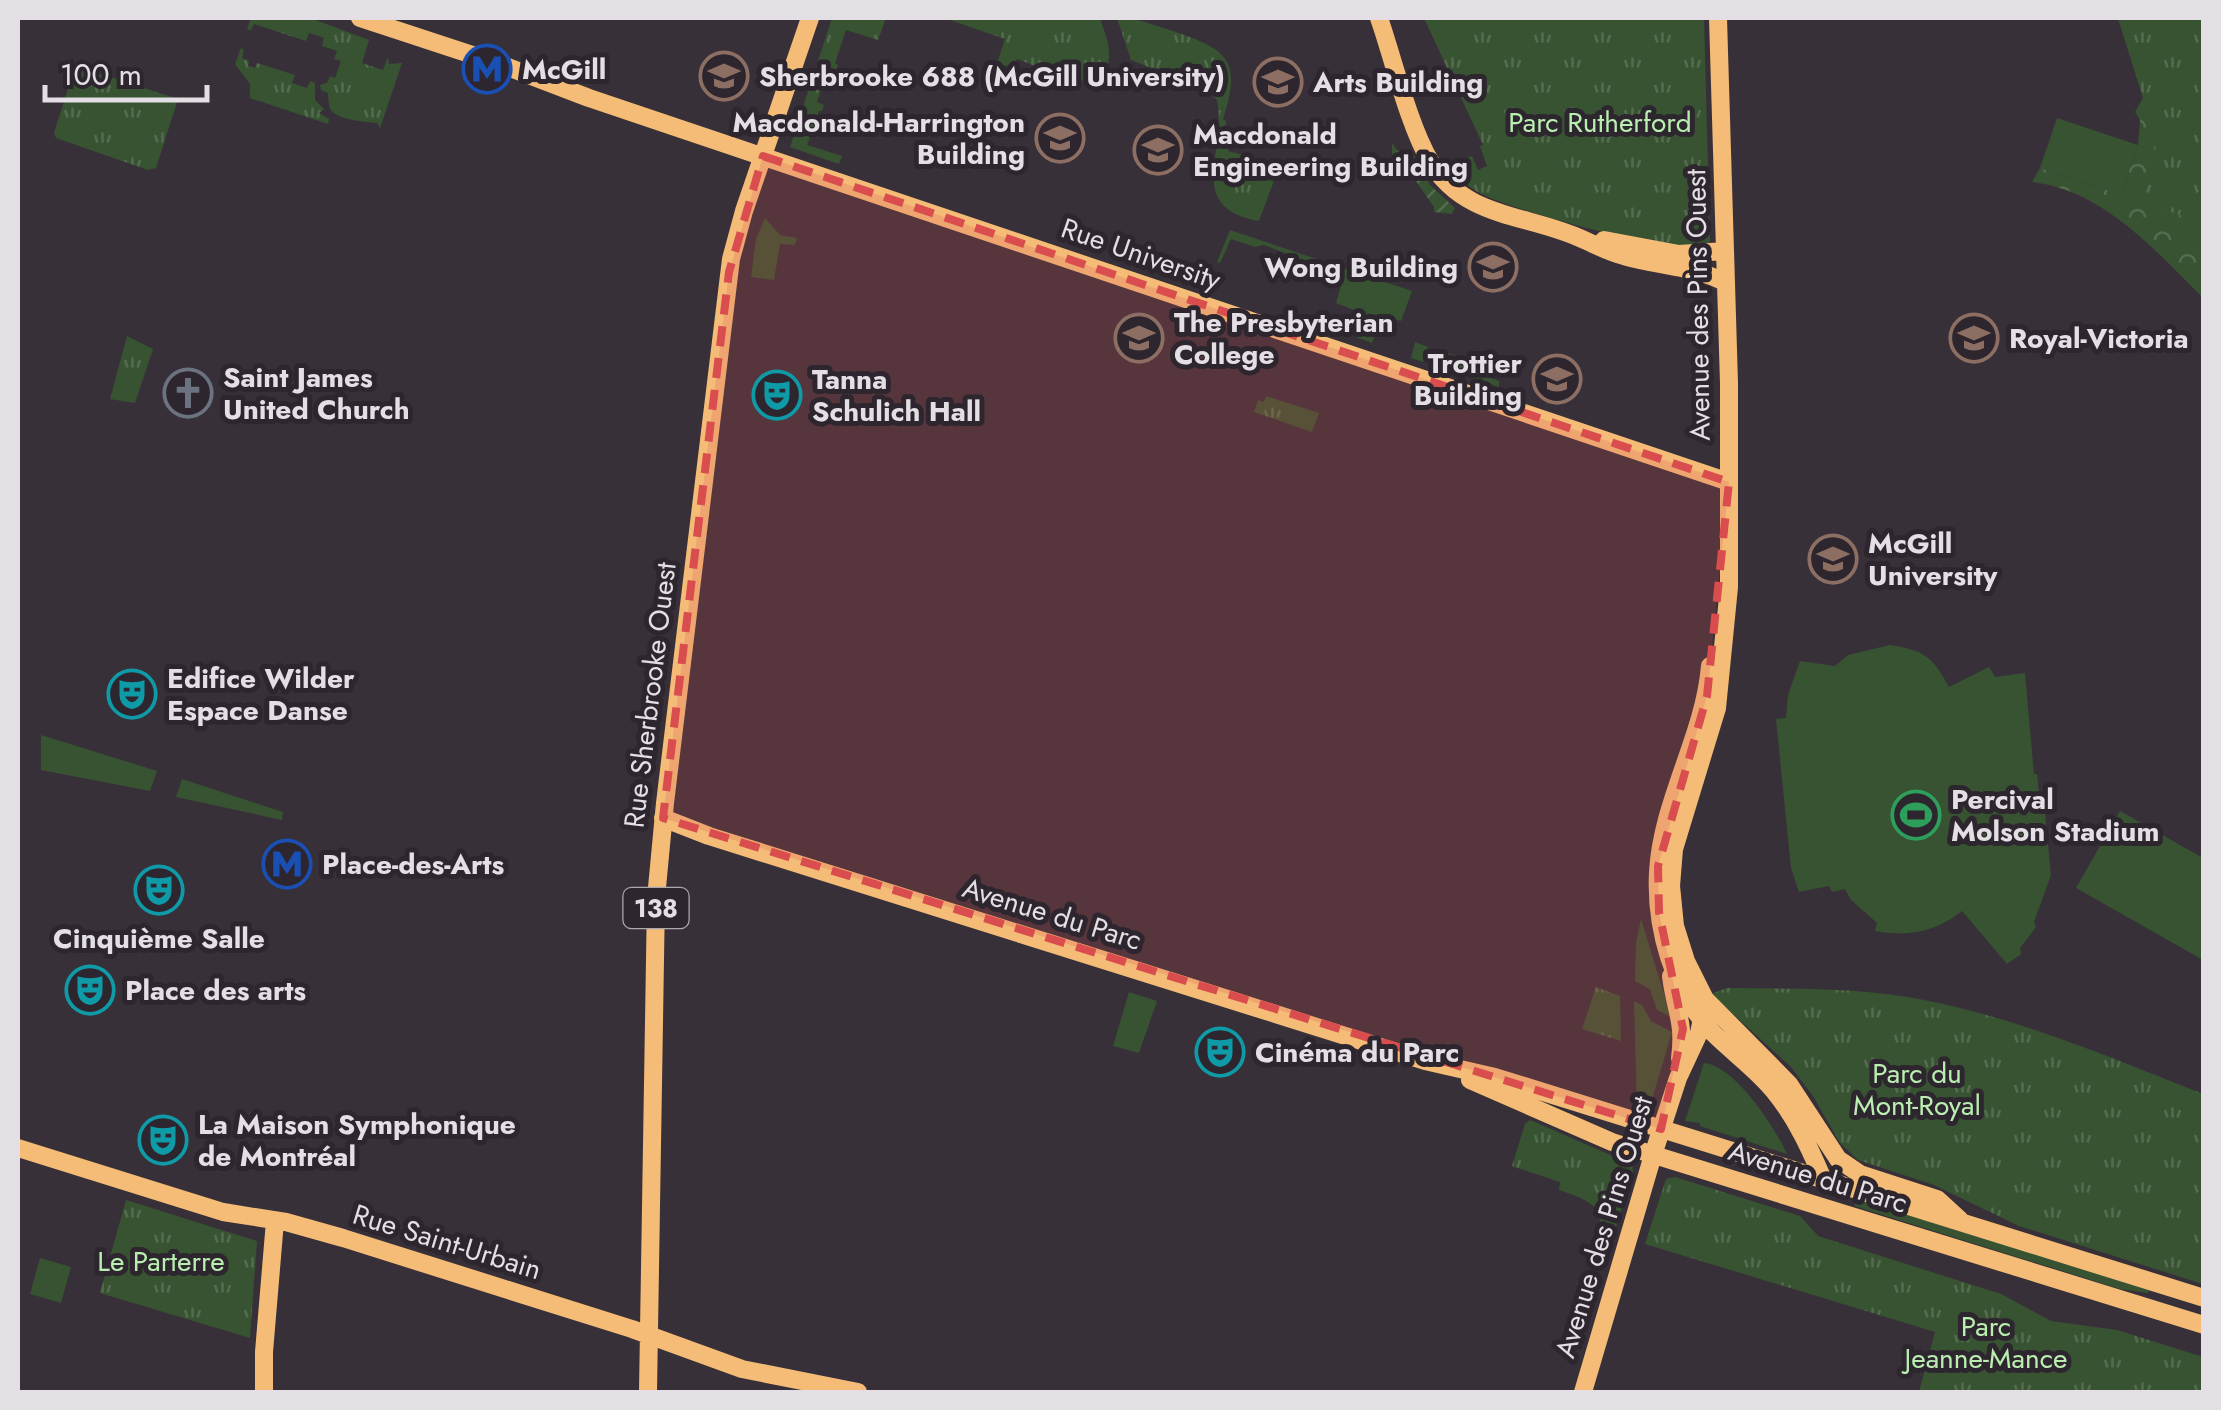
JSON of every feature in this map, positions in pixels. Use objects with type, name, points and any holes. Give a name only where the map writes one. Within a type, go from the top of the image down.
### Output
[{"type":"main road","name":"Rue University","points":[[360,18],[1729,482]]},
{"type":"main road","name":"Rue Sherbrooke Ouest","points":[[648,1392],[654,927],[663,818],[729,272],[737,236],[810,18]]},
{"type":"main road","points":[[1380,18],[1429,160],[1469,202],[1584,239],[1621,256],[1700,271],[1726,284]]},
{"type":"main road","name":"Avenue des Pins Ouest","points":[[1718,18],[1729,587],[1717,708],[1680,823],[1671,879],[1678,940],[1705,999],[1789,1084],[1831,1152],[1842,1163],[1860,1174],[1937,1199],[1964,1224]]},
{"type":"main road","points":[[1584,239],[1597,238],[1679,254],[1725,250]]},
{"type":"main road","name":"Avenue des Pins Ouest","points":[[1678,1078],[1683,1025],[1658,912],[1660,856],[1706,701],[1717,586],[1727,532]]},
{"type":"main road","name":"Avenue du Parc","points":[[663,818],[1426,1060],[1662,1129],[2204,1298]]},
{"type":"main road","name":"Avenue des Pins Ouest","points":[[1668,956],[1702,1020],[1776,1094],[1800,1130],[1836,1209]]},
{"type":"main road","name":"Avenue des Pins Ouest","points":[[1583,1392],[1653,1155],[1702,1020],[1705,999]]},
{"type":"main road","name":"Avenue du Parc","points":[[1426,1060],[1598,1137],[2204,1325]]},
{"type":"main road","name":"Rue Saint-Urbain","points":[[18,1148],[222,1212],[344,1238],[742,1369],[858,1392]]},
{"type":"main road","points":[[264,1392],[275,1221]]},
{"type":"highlighted area","points":[[763,156],[1729,482],[1707,696],[1658,866],[1659,912],[1683,1029],[1661,1129],[663,818],[729,272]]},
{"type":"green space","points":[[310,18],[369,40],[362,63],[383,70],[388,57],[389,64],[402,63],[380,128],[377,123],[345,118],[330,109],[328,93],[320,85],[327,83],[330,76],[335,78],[341,61],[334,59],[337,51],[322,46],[324,38],[309,33],[306,41],[254,24],[247,30],[250,20]]},
{"type":"green space","points":[[832,18],[886,18],[878,40],[846,30],[836,71],[828,69],[817,102],[824,105],[807,145],[842,156],[839,164],[790,147]]},
{"type":"green space","points":[[944,18],[1100,18],[1109,51],[1106,71],[1086,81],[1017,59],[1013,68],[997,63],[1005,39]]},
{"type":"green space","points":[[1117,18],[1137,20],[1205,43],[1225,59],[1231,82],[1223,119],[1223,143],[1229,145],[1228,151],[1258,159],[1278,170],[1259,221],[1236,214],[1222,203],[1215,190],[1217,100],[1204,89],[1131,60]]},
{"type":"green space","name":"Parc Rutherford","points":[[1424,18],[1704,18],[1710,243],[1668,245],[1601,232],[1506,204],[1464,183],[1446,163],[1472,156],[1478,170],[1487,166],[1480,146],[1483,145]]},
{"type":"green space","points":[[2118,18],[2203,18],[2203,298],[2147,242],[2105,210],[2058,187],[2032,182],[2040,168],[2121,195],[2138,145],[2140,120],[2135,112],[2143,98]]},
{"type":"green space","points":[[2118,18],[2203,18],[2203,223],[2142,202],[2154,167],[2157,123],[2151,122]]},
{"type":"green space","points":[[241,48],[248,66],[255,68],[257,63],[295,75],[292,83],[307,88],[310,81],[315,83],[315,100],[324,109],[319,113],[329,119],[328,124],[250,98],[250,84],[235,64]]},
{"type":"green space","points":[[79,67],[178,99],[156,168],[148,170],[56,138],[54,133],[73,73]]},
{"type":"green space","points":[[2057,118],[2138,145],[2121,195],[2040,168]]},
{"type":"green space","points":[[1392,143],[1400,154],[1411,151],[1430,185],[1455,208],[1452,214],[1434,212],[1406,167],[1393,175],[1389,169],[1396,164]]},
{"type":"green space","points":[[765,218],[780,235],[797,238],[795,245],[780,244],[774,280],[751,277],[756,239]]},
{"type":"green space","points":[[1230,230],[1412,291],[1401,321],[1382,317],[1372,343],[1350,335],[1357,316],[1354,310],[1336,303],[1344,276],[1264,245],[1255,247],[1231,239],[1220,263],[1217,262]]},
{"type":"green space","points":[[127,336],[153,349],[135,403],[110,399]]},
{"type":"green space","points":[[1415,342],[1428,347],[1427,352],[1439,356],[1442,351],[1494,369],[1491,378],[1499,381],[1499,387],[1411,358]]},
{"type":"green space","points":[[1266,396],[1319,413],[1312,432],[1254,412],[1258,400],[1264,402]]},
{"type":"green space","name":"Percival Molson Stadium","points":[[1890,645],[1926,657],[1949,687],[1989,667],[1995,677],[2025,673],[2034,774],[2039,793],[2043,793],[2051,875],[2034,922],[2036,927],[2020,948],[2021,954],[2007,964],[1962,911],[1932,928],[1887,933],[1875,931],[1877,923],[1851,900],[1845,889],[1832,892],[1829,886],[1799,892],[1791,868],[1776,719],[1786,718],[1788,695],[1800,661],[1835,666],[1848,655]]},
{"type":"green space","points":[[41,735],[157,771],[150,791],[41,770]]},
{"type":"green space","points":[[182,779],[283,812],[282,820],[176,797]]},
{"type":"green space","points":[[2120,811],[2203,858],[2203,960],[2076,888]]},
{"type":"green space","points":[[1641,919],[1671,1017],[1657,1010],[1650,989],[1635,981]]},
{"type":"green space","points":[[1596,987],[1620,996],[1621,1041],[1582,1029]]},
{"type":"green space","name":"Parc du Mont-Royal","points":[[1727,988],[1872,992],[1955,1007],[2063,1040],[2203,1094],[2203,1284],[2019,1226],[1934,1185],[1858,1160],[1840,1143],[1791,1067],[1711,994]]},
{"type":"green space","points":[[1129,992],[1157,1001],[1139,1053],[1113,1046]]},
{"type":"green space","points":[[1634,1001],[1642,1005],[1651,1021],[1672,1032],[1649,1110],[1637,1107]]},
{"type":"green space","points":[[1704,1063],[1716,1066],[1740,1086],[1763,1114],[1787,1154],[1685,1121]]},
{"type":"green space","points":[[1530,1120],[1615,1157],[1614,1161],[1619,1163],[1621,1159],[1632,1165],[1606,1260],[1598,1258],[1600,1220],[1593,1206],[1559,1190],[1560,1182],[1512,1166],[1525,1124]]},
{"type":"green space","name":"Parc Jeanne-Mance","points":[[1675,1177],[1800,1216],[1818,1236],[2001,1294],[2051,1321],[2117,1330],[2203,1357],[2203,1392],[1919,1392],[1935,1332],[1645,1244],[1666,1179]]},
{"type":"green space","points":[[1857,1199],[2149,1290],[2148,1293],[2120,1289],[1854,1206]]},
{"type":"green space","name":"Le Parterre","points":[[126,1200],[257,1241],[250,1338],[100,1293]]},
{"type":"green space","points":[[40,1258],[71,1267],[61,1303],[30,1294]]},
{"type":"place","name":"McGill","points":[[487,69]]},
{"type":"place","name":"Sherbrooke 688 (McGill University)","points":[[724,76]]},
{"type":"place","name":"Arts Building","points":[[1278,82]]},
{"type":"place","name":"Macdonald-Harrington Building","points":[[1060,138]]},
{"type":"place","name":"Macdonald Engineering Building","points":[[1158,150]]},
{"type":"place","name":"Wong Building","points":[[1493,267]]},
{"type":"place","name":"The Presbyterian College","points":[[1139,338]]},
{"type":"place","name":"Royal-Victoria","points":[[1974,338]]},
{"type":"place","name":"Trottier Building","points":[[1557,379]]},
{"type":"place","name":"Saint James United Church","points":[[188,393]]},
{"type":"place","name":"Tanna Schulich Hall","points":[[777,395]]},
{"type":"place","name":"McGill University","points":[[1833,559]]},
{"type":"place","name":"Edifice Wilder Espace Danse","points":[[132,694]]},
{"type":"place","name":"Percival Molson Stadium","points":[[1916,815]]},
{"type":"place","name":"Place-des-Arts","points":[[287,864]]},
{"type":"place","name":"Cinquième Salle","points":[[159,890]]},
{"type":"place","name":"Place des arts","points":[[90,990]]},
{"type":"place","name":"Cinéma du Parc","points":[[1220,1052]]},
{"type":"place","name":"La Maison Symphonique de Montréal","points":[[163,1140]]}]
